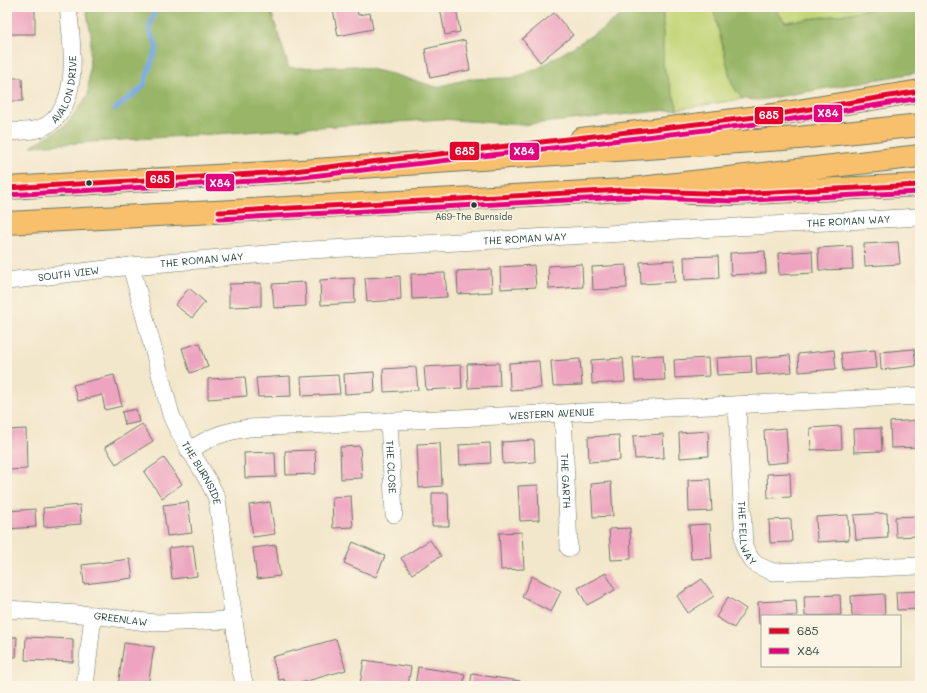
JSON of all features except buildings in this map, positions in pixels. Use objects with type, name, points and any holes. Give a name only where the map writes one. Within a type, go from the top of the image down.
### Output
[{"type":"highway","points":[[285,172],[773,115],[920,91]]},
{"type":"highway","points":[[7,188],[285,172],[798,138],[920,125]]},
{"type":"highway","points":[[7,223],[623,190],[920,156]]},
{"type":"highway","points":[[623,190],[732,194],[920,185]]},
{"type":"street","name":"AVALON DRIVE","points":[[7,132],[32,131],[54,120],[61,112],[69,92],[72,49],[68,7]]},
{"type":"street","name":"THE ROMAN WAY","points":[[130,266],[310,250],[920,217]]},
{"type":"street","name":"SOUTH VIEW","points":[[7,281],[130,266]]},
{"type":"street","name":"THE BURNSIDE","points":[[130,266],[171,415],[179,434],[205,476],[216,499],[241,671],[245,686]]},
{"type":"street","name":"WESTERN AVENUE","points":[[189,451],[206,439],[226,432],[248,428],[920,396]]},
{"type":"street","name":"THE FELLWAY","points":[[736,405],[744,546],[749,559],[758,567],[772,572],[920,566]]},
{"type":"street","name":"THE GARTH","points":[[563,414],[569,548]]},
{"type":"street","name":"THE CLOSE","points":[[389,421],[394,514]]},
{"type":"street","name":"GREENLAW","points":[[7,609],[93,615],[154,623],[234,620]]},
{"type":"street","points":[[85,686],[93,615]]},
{"type":"green space","points":[[86,7],[266,7],[271,11],[289,68],[356,66],[392,74],[436,87],[469,79],[512,78],[537,69],[599,31],[632,7],[663,7],[663,65],[678,109],[522,125],[442,119],[31,146],[65,126],[88,95],[91,36]]},
{"type":"green space","points":[[663,7],[713,7],[732,84],[742,99],[678,109],[663,65]]},
{"type":"green space","points":[[713,7],[774,7],[785,22],[840,15],[879,7],[920,7],[920,72],[759,100],[742,99],[732,84]]},
{"type":"green space","points":[[774,7],[879,7],[840,15],[785,22]]},
{"type":"waterway","points":[[115,109],[143,87],[157,47],[149,29],[156,7]]},
{"type":"transit line","name":"685","points":[[7,188],[285,172],[773,115],[920,91]]},
{"type":"transit line","name":"X84","points":[[7,195],[286,179],[774,122],[920,98]]},
{"type":"transit line","name":"685","points":[[219,212],[623,190],[732,194],[920,185]]},
{"type":"transit line","name":"X84","points":[[219,219],[623,197],[732,201],[920,192]]},
{"type":"place","name":"A69-The Burnside","points":[[474,205]]}]
